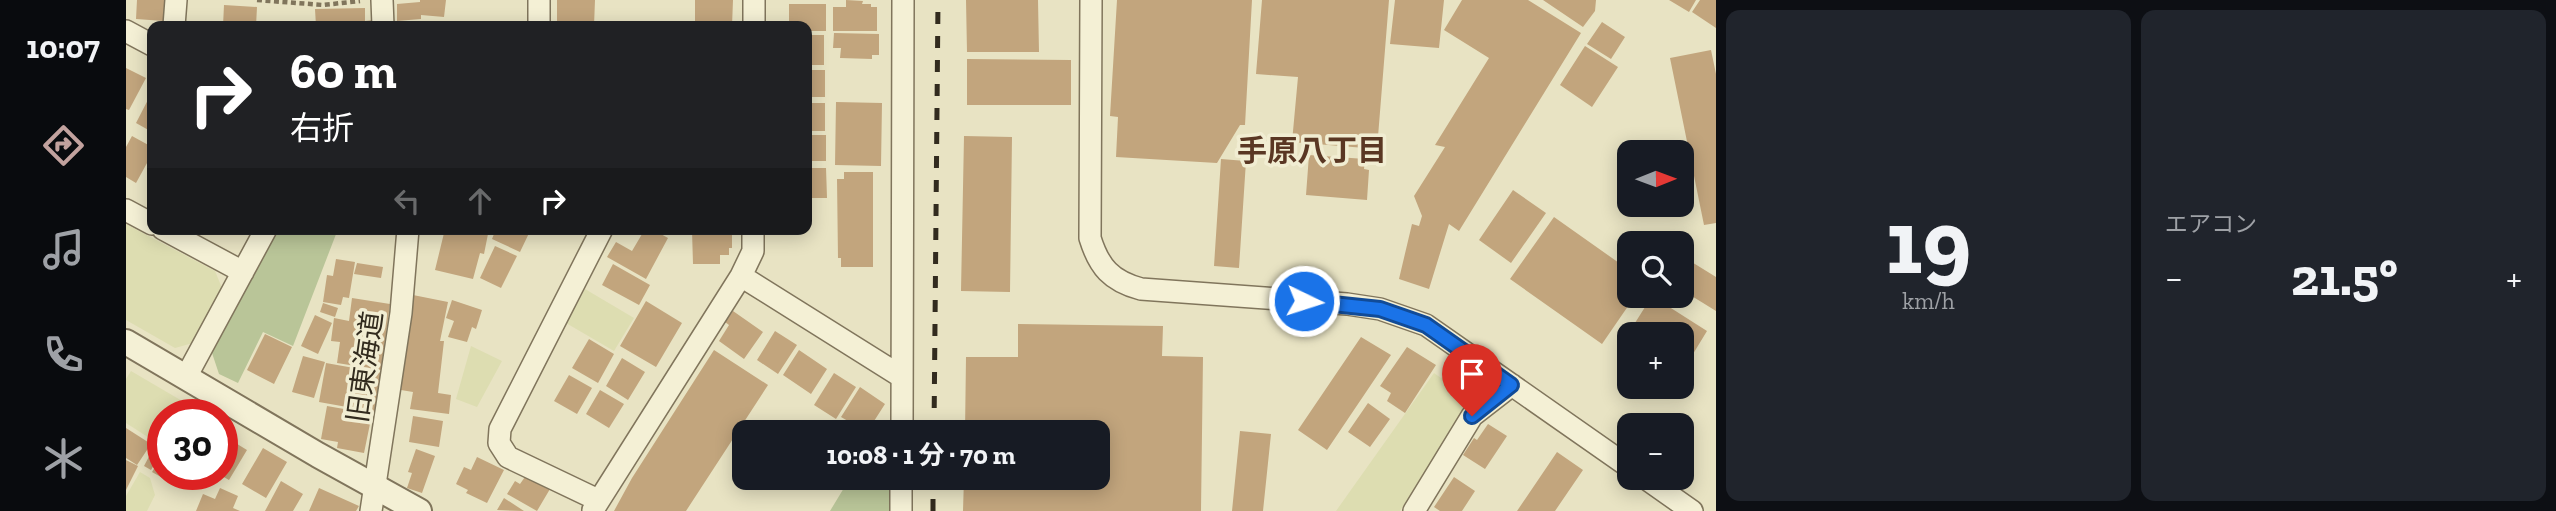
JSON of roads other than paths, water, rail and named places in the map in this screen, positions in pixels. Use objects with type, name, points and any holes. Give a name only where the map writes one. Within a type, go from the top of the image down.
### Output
[{"type":"street","points":[[174,21],[176,0]]},
{"type":"street","points":[[382,0],[383,21]]},
{"type":"street","points":[[539,0],[539,21]]},
{"type":"street","points":[[754,0],[754,21]]},
{"type":"street","points":[[902,420],[903,0]]},
{"type":"street","points":[[1091,0],[1090,238],[1096,256],[1108,273],[1124,284],[1141,289],[1335,303],[1380,309],[1426,325],[1617,459]]},
{"type":"street","points":[[126,31],[147,42]]},
{"type":"street","points":[[126,210],[147,221]]},
{"type":"street","points":[[174,235],[243,272]]},
{"type":"street","points":[[186,377],[263,235]]},
{"type":"street","name":"旧東海道","points":[[373,499],[401,313],[408,235]]},
{"type":"street","points":[[599,235],[500,429],[499,443],[508,457],[595,506],[741,275],[753,251],[753,235]]},
{"type":"street","points":[[741,275],[902,377]]},
{"type":"street","points":[[126,342],[186,377],[373,499],[419,511]]},
{"type":"street","points":[[1414,511],[1472,416],[1511,385]]},
{"type":"street","points":[[901,490],[901,511]]},
{"type":"street","points":[[1662,490],[1692,511]]},
{"type":"railway","points":[[934,420],[938,0]]},
{"type":"railway","points":[[933,490],[933,511]]},
{"type":"district","name":"手原八丁目","points":[[1312,151]]}]
